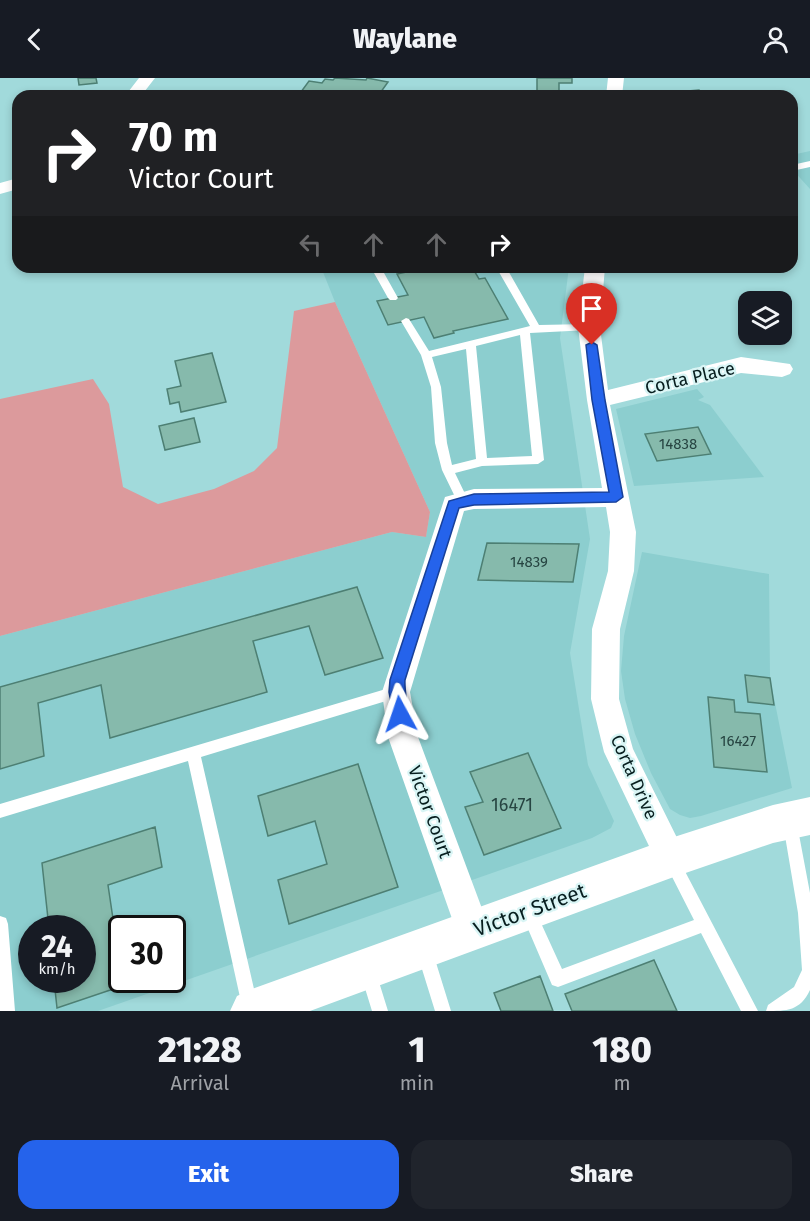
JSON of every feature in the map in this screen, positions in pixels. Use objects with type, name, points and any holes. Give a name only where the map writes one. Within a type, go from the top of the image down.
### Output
[{"type":"street","points":[[138,90],[147,78]]},
{"type":"street","name":"Corta Drive","points":[[594,273],[589,327],[598,400],[623,532],[621,571],[606,629],[605,699],[619,752],[671,858]]},
{"type":"street","name":"Corta Place","points":[[598,400],[741,365],[782,369]]},
{"type":"street","points":[[463,502],[616,497]]},
{"type":"street","name":"Victor Court","points":[[463,502],[453,504],[396,692],[403,737],[473,930]]},
{"type":"street","name":"Victor Street","points":[[251,1011],[671,858],[800,818]]},
{"type":"lane","points":[[379,273],[393,298]]},
{"type":"lane","points":[[448,470],[482,462],[538,460],[531,330],[504,273]]},
{"type":"lane","points":[[406,321],[426,355],[436,387],[441,443],[448,470],[463,502]]},
{"type":"lane","points":[[426,355],[531,330],[589,327]]},
{"type":"lane","points":[[471,345],[482,462]]},
{"type":"lane","points":[[0,811],[396,692]]},
{"type":"lane","points":[[193,752],[251,1011]]},
{"type":"lane","points":[[774,1011],[800,993],[810,971],[800,818]]},
{"type":"lane","points":[[671,858],[750,1011]]},
{"type":"lane","points":[[528,911],[558,980],[704,924]]},
{"type":"lane","points":[[0,924],[7,1011]]},
{"type":"lane","points":[[423,949],[443,1011]]},
{"type":"lane","points":[[367,968],[380,1011]]},
{"type":"shaded area","points":[[810,151],[810,189],[798,176],[798,154]]},
{"type":"shaded area","points":[[323,273],[568,273],[560,338],[590,539],[570,653],[588,765],[614,821],[611,828],[592,838],[186,980],[186,915],[108,915],[108,993],[149,993],[98,1011],[0,1011],[0,636],[392,532],[426,537],[430,512]]},
{"type":"shaded area","points":[[335,302],[430,512],[426,537],[392,532],[0,636],[0,399],[93,379],[109,404],[123,487],[158,504],[214,489],[254,471],[277,448],[294,311]]},
{"type":"shaded area","points":[[697,389],[704,397],[698,400],[710,405],[764,477],[634,486],[616,409]]},
{"type":"shaded area","points":[[642,552],[769,574],[770,678],[792,788],[690,818],[670,809],[651,773],[635,734],[625,699],[621,671],[624,636]]},
{"type":"building","points":[[78,78],[96,78],[97,83],[79,85]]},
{"type":"building","points":[[335,78],[366,80],[367,78],[388,82],[382,90],[302,90],[309,81],[322,83],[325,79]]},
{"type":"building","points":[[537,78],[572,78],[572,83],[559,83],[559,90],[537,90]]},
{"type":"building","points":[[476,273],[479,279],[485,278],[508,319],[453,331],[454,333],[434,338],[424,317],[388,325],[377,301],[408,295],[397,274]]},
{"type":"building","points":[[212,353],[226,402],[181,412],[179,402],[170,404],[167,389],[181,386],[175,361]]},
{"type":"building","points":[[194,418],[200,442],[165,450],[159,426]]},
{"type":"building","points":[[698,427],[711,454],[657,461],[645,434]]},
{"type":"building","points":[[487,543],[579,544],[573,582],[478,580]]},
{"type":"building","points":[[357,587],[383,658],[325,675],[309,626],[253,641],[267,692],[110,738],[101,685],[38,703],[44,756],[0,769],[0,687]]},
{"type":"building","points":[[745,675],[770,678],[774,705],[748,702]]},
{"type":"building","points":[[708,697],[734,700],[735,712],[760,714],[767,772],[714,767]]},
{"type":"building","points":[[528,753],[561,828],[484,855],[465,807],[483,802],[470,772]]},
{"type":"building","points":[[358,764],[398,887],[289,924],[278,880],[327,864],[315,821],[268,836],[258,796]]},
{"type":"building","points":[[155,827],[162,867],[108,885],[112,915],[108,915],[108,991],[57,1008],[55,993],[96,993],[96,915],[48,915],[42,863]]},
{"type":"building","points":[[654,960],[677,1011],[572,1011],[565,994]]},
{"type":"building","points":[[540,976],[553,1011],[501,1011],[494,993]]},
{"type":"route","points":[[400,714],[396,692],[398,680],[453,504],[474,500],[616,497],[598,400],[592,345]]}]
